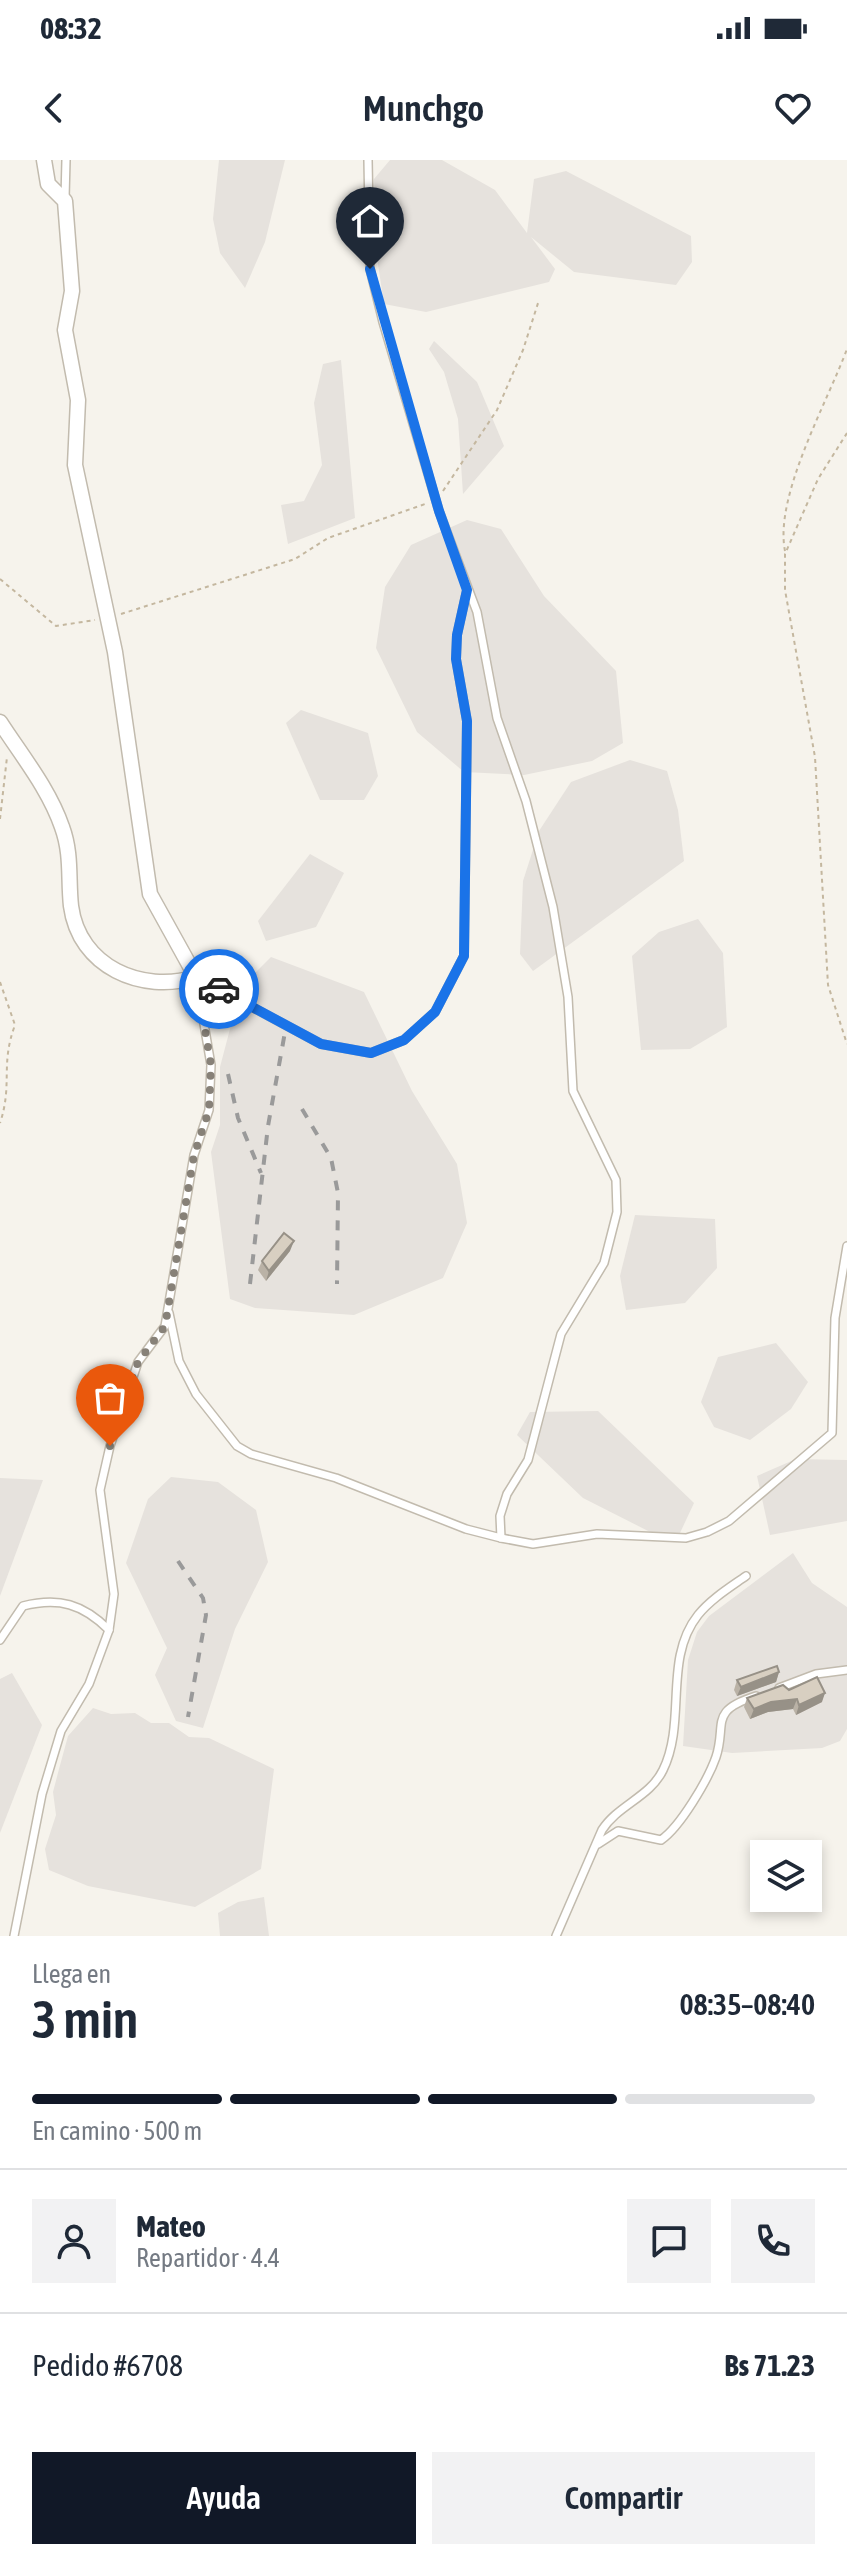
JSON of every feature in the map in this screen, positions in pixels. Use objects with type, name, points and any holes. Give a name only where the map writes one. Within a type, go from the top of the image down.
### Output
[{"type":"street","points":[[0,722],[50,800],[63,829],[70,859],[74,916],[98,959],[129,979],[175,984],[196,977],[150,894],[115,652],[75,465],[78,400],[65,330],[72,291],[65,201],[48,184],[44,160]]},
{"type":"lane","points":[[65,201],[66,160]]},
{"type":"lane","points":[[368,160],[370,269],[435,499],[477,612],[497,718],[526,801],[553,907],[568,997],[573,1091],[616,1180],[617,1212],[604,1263],[561,1334],[528,1460],[507,1494],[500,1516],[501,1538]]},
{"type":"lane","points":[[196,977],[321,1044],[371,1053],[404,1040],[435,1012],[464,956],[467,721],[456,659],[457,635],[467,590]]},
{"type":"lane","points":[[14,1936],[42,1794],[61,1731],[89,1684],[109,1630],[114,1594],[100,1490],[114,1433],[138,1362],[165,1326],[194,1155],[209,1110],[211,1065],[196,977]]},
{"type":"lane","points":[[168,1307],[179,1361],[196,1394],[237,1446],[251,1454],[336,1478],[466,1529],[501,1538],[533,1544],[597,1534],[686,1538],[729,1521],[824,1443],[832,1433],[835,1418],[835,1318],[847,1246]]},
{"type":"lane","points":[[556,1936],[612,1815],[653,1786],[663,1770],[676,1718],[679,1656],[687,1632],[711,1602],[746,1576]]},
{"type":"lane","points":[[0,1640],[23,1606],[60,1600],[82,1608],[109,1630]]},
{"type":"lane","points":[[596,1845],[605,1836],[618,1831],[661,1840],[675,1831],[716,1757],[718,1724],[728,1710],[743,1700],[808,1677],[847,1670]]},
{"type":"path","points":[[0,579],[56,626],[106,618],[295,559],[328,538],[435,499],[497,410],[523,350],[539,300]]},
{"type":"path","points":[[847,349],[800,462],[781,531],[785,554],[785,590],[815,757],[828,985],[847,1044]]},
{"type":"path","points":[[785,554],[818,479],[847,433]]},
{"type":"path","points":[[0,819],[9,736]]},
{"type":"path","points":[[0,982],[15,1025],[2,1045],[6,1105],[0,1123]]},
{"type":"shaded area","points":[[219,160],[285,160],[265,242],[245,288],[220,253],[213,219]]},
{"type":"shaded area","points":[[390,160],[442,160],[495,190],[527,233],[534,179],[566,171],[691,236],[692,262],[676,285],[574,272],[531,237],[555,269],[549,282],[426,312],[384,304],[377,258],[374,179]]},
{"type":"shaded area","points":[[434,341],[477,382],[504,446],[463,494],[458,419],[444,372],[429,349]]},
{"type":"shaded area","points":[[341,360],[355,518],[288,544],[281,505],[304,501],[322,465],[314,403],[323,364]]},
{"type":"shaded area","points":[[467,520],[501,529],[544,596],[616,671],[623,743],[592,761],[524,775],[464,772],[417,732],[376,648],[385,587],[411,545]]},
{"type":"shaded area","points":[[301,710],[368,733],[378,776],[364,800],[320,800],[286,723]]},
{"type":"shaded area","points":[[630,760],[667,771],[678,810],[684,861],[533,971],[520,954],[523,881],[539,831],[571,782]]},
{"type":"shaded area","points":[[310,854],[344,873],[316,927],[266,941],[258,921]]},
{"type":"shaded area","points":[[698,919],[723,953],[727,1027],[690,1049],[641,1050],[632,956],[659,932]]},
{"type":"shaded area","points":[[271,957],[364,992],[412,1091],[457,1164],[467,1223],[443,1278],[354,1315],[255,1308],[230,1299],[211,1152],[220,1125],[220,1067],[241,987]]},
{"type":"shaded area","points":[[635,1215],[715,1219],[717,1268],[685,1303],[626,1310],[620,1276]]},
{"type":"shaded area","points":[[776,1343],[808,1382],[791,1409],[750,1440],[714,1427],[701,1402],[718,1357]]},
{"type":"shaded area","points":[[598,1411],[694,1503],[679,1535],[658,1536],[583,1498],[517,1435],[530,1412]]},
{"type":"shaded area","points":[[796,1459],[847,1460],[847,1521],[770,1535],[757,1476]]},
{"type":"shaded area","points":[[171,1477],[218,1482],[256,1510],[268,1562],[235,1629],[203,1728],[176,1721],[155,1675],[167,1648],[126,1563],[148,1499]]},
{"type":"shaded area","points":[[0,1478],[43,1480],[0,1596]]},
{"type":"shaded area","points":[[793,1553],[812,1583],[847,1607],[847,1729],[840,1741],[822,1748],[732,1753],[683,1746],[688,1660],[697,1632],[709,1616]]},
{"type":"shaded area","points":[[12,1673],[42,1725],[0,1833],[0,1679]]},
{"type":"shaded area","points":[[93,1708],[111,1714],[135,1713],[151,1723],[169,1723],[189,1737],[209,1738],[274,1769],[261,1869],[195,1907],[88,1886],[49,1870],[45,1849],[56,1815],[53,1792],[59,1769],[68,1736]]},
{"type":"shaded area","points":[[264,1897],[269,1936],[220,1936],[218,1913],[238,1902]]},
{"type":"building","points":[[284,1233],[294,1241],[269,1271],[262,1261]]},
{"type":"building","points":[[777,1666],[779,1672],[741,1687],[737,1680]]},
{"type":"building","points":[[817,1677],[825,1693],[799,1705],[797,1699],[771,1702],[754,1709],[747,1698],[783,1685],[789,1690]]},
{"type":"railway","points":[[250,1284],[268,1126],[285,1032]]},
{"type":"railway","points":[[228,1074],[238,1118],[261,1173]]},
{"type":"railway","points":[[302,1109],[331,1158],[338,1193],[337,1284]]},
{"type":"railway","points":[[178,1561],[203,1598],[206,1615],[188,1717]]},
{"type":"way so far","points":[[110,1446],[138,1362],[165,1326],[194,1155],[209,1110],[211,1065],[196,977],[219,989]]},
{"type":"route","points":[[219,989],[321,1044],[371,1053],[404,1040],[435,1012],[464,956],[467,721],[456,659],[457,635],[467,590],[439,511],[370,269]]}]
